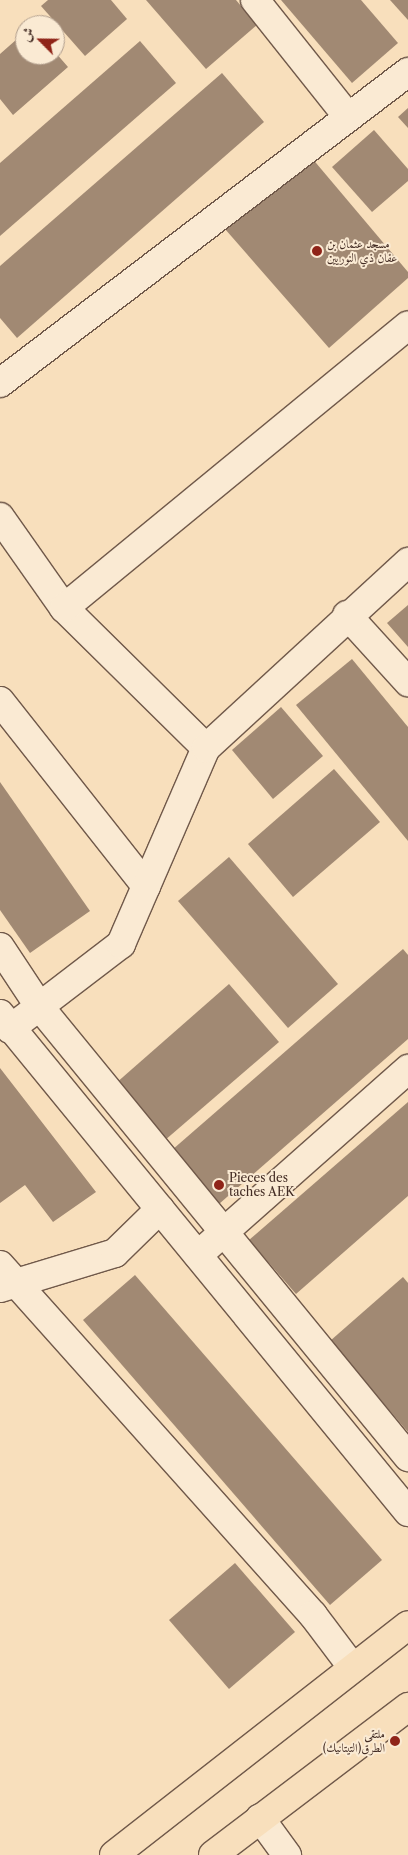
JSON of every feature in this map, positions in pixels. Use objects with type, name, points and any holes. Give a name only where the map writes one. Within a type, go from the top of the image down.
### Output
[{"type":"main road","points":[[114,1855],[408,1625]]},
{"type":"main road","points":[[213,1855],[408,1707]]},
{"type":"street","points":[[255,0],[348,117]]},
{"type":"street","points":[[0,383],[408,72]]},
{"type":"street","points":[[64,608],[408,325]]},
{"type":"street","points":[[0,517],[64,608],[206,748]]},
{"type":"street","points":[[408,562],[347,615],[206,748],[121,944],[39,1006],[5,1021],[408,1512]]},
{"type":"street","points":[[347,615],[408,682]]},
{"type":"street","points":[[0,701],[146,886]]},
{"type":"street","points":[[0,947],[39,1006],[408,1457]]},
{"type":"street","points":[[198,1255],[408,1069]]},
{"type":"street","points":[[160,1209],[115,1254],[4,1279],[313,1615],[353,1668]]},
{"type":"street","points":[[260,1818],[287,1855]]},
{"type":"building","points":[[48,0],[111,0],[127,19],[85,56],[65,33],[65,15],[49,15],[41,6]]},
{"type":"building","points":[[146,0],[236,0],[257,25],[206,69]]},
{"type":"building","points":[[281,0],[361,0],[398,43],[352,83]]},
{"type":"building","points":[[390,0],[408,0],[408,20]]},
{"type":"building","points":[[15,41],[15,65],[65,64],[68,67],[13,115],[0,99],[0,54]]},
{"type":"building","points":[[140,41],[176,83],[0,236],[0,163]]},
{"type":"building","points":[[222,73],[264,122],[17,338],[0,318],[0,266]]},
{"type":"building","points":[[408,108],[408,128],[398,117]]},
{"type":"building","points":[[374,130],[408,169],[408,181],[372,212],[332,167]]},
{"type":"building","name":"مسجد عثمان بن عفان ذي النوريين","points":[[311,157],[408,272],[408,278],[329,348],[225,229]]},
{"type":"building","points":[[408,605],[408,647],[387,623]]},
{"type":"building","points":[[352,659],[408,727],[408,841],[296,705]]},
{"type":"building","points":[[281,707],[323,756],[273,799],[232,750]]},
{"type":"building","points":[[334,769],[380,822],[293,897],[248,844]]},
{"type":"building","points":[[0,782],[90,911],[30,953],[0,910]]},
{"type":"building","points":[[229,857],[338,984],[288,1028],[178,901]]},
{"type":"building","points":[[403,949],[408,955],[408,1039],[219,1204],[172,1150]]},
{"type":"building","points":[[229,984],[279,1042],[164,1141],[115,1084]]},
{"type":"building","points":[[0,1068],[96,1192],[53,1222],[25,1185],[0,1203]]},
{"type":"building","points":[[408,1102],[408,1196],[296,1294],[249,1240]]},
{"type":"building","points":[[135,1275],[382,1560],[330,1605],[83,1320]]},
{"type":"building","points":[[403,1277],[408,1283],[408,1432],[330,1341]]},
{"type":"building","points":[[235,1563],[295,1632],[229,1689],[169,1620]]},
{"type":"place","name":"مسجد عثمان بن عفان ذي النوريين","points":[[317,251]]},
{"type":"place","name":"Pieces des taches AEK","points":[[219,1185]]},
{"type":"place","name":"ملتقى الطرق(التيتانيك)","points":[[395,1741]]}]
